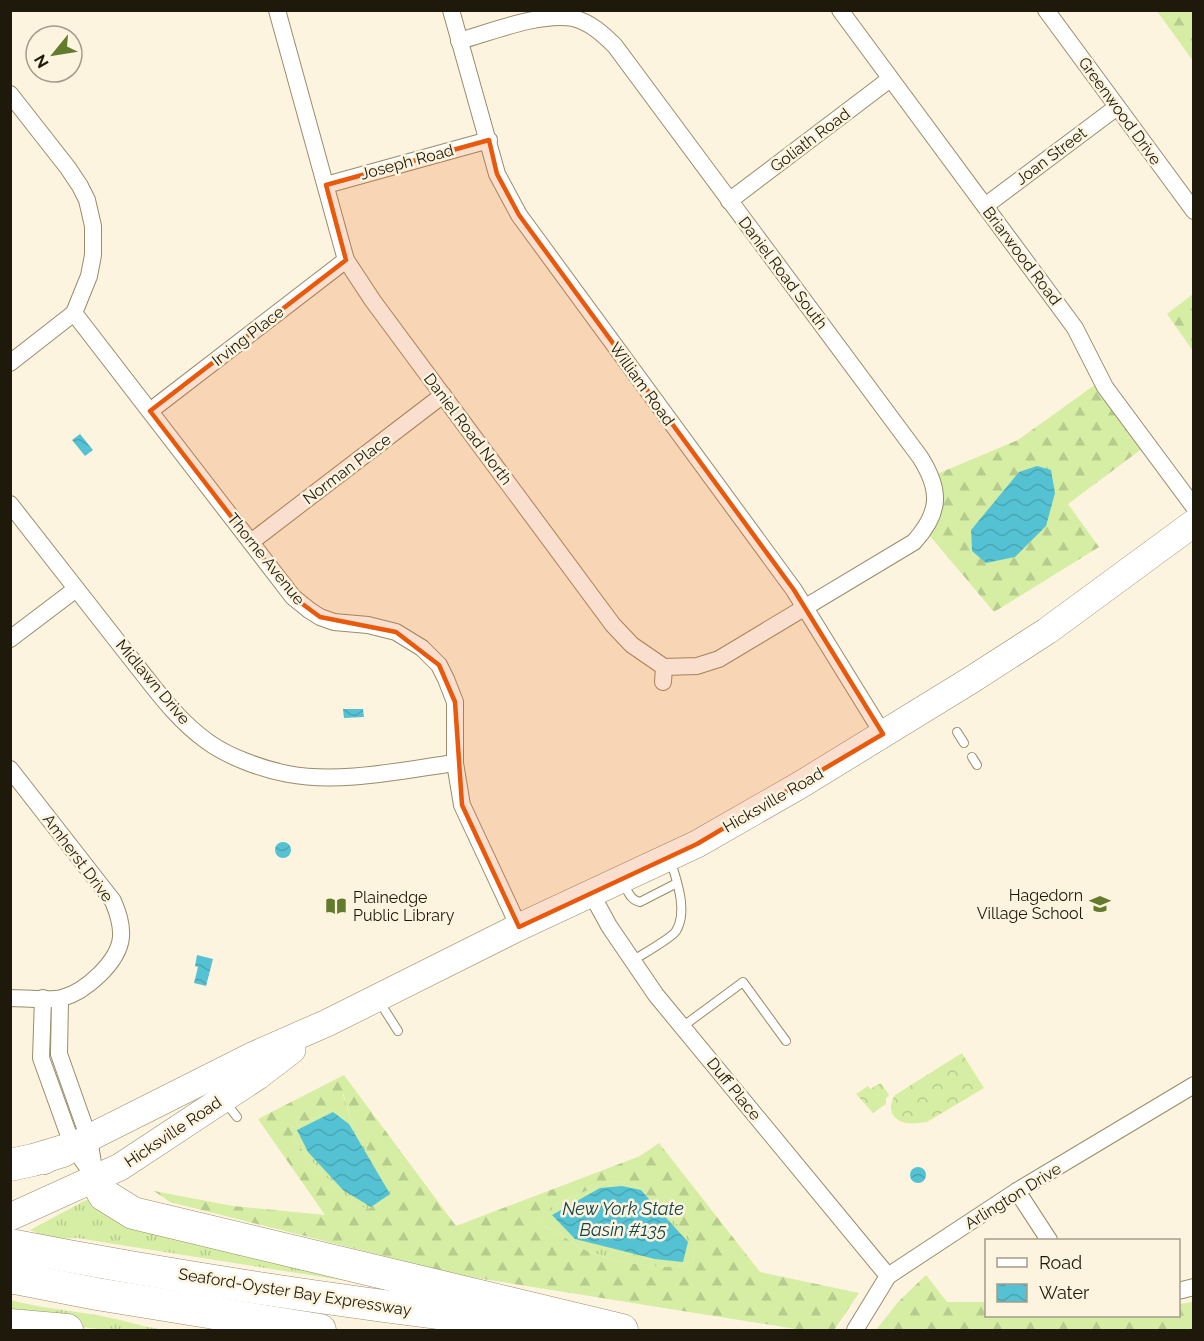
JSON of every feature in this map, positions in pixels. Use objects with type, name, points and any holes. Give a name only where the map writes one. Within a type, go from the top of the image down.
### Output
[{"type":"highway","points":[[10,1165],[75,1146]]},
{"type":"highway","points":[[96,1179],[104,1195],[133,1213],[622,1330]]},
{"type":"highway","name":"Seaford-Oyster Bay Expressway","points":[[12,1236],[225,1283],[460,1317],[581,1330]]},
{"type":"highway","name":"Seaford-Oyster Bay Expressway","points":[[10,1277],[109,1296],[320,1330]]},
{"type":"highway","points":[[10,1325],[67,1330]]},
{"type":"main road","name":"Hicksville Road","points":[[10,1179],[254,1055],[324,1025],[519,927],[697,844],[800,785],[1047,631],[1194,523]]},
{"type":"main road","name":"Hicksville Road","points":[[12,1236],[96,1179],[230,1108],[258,1076],[324,1025]]},
{"type":"street","name":"Daniel Road North","points":[[277,10],[346,260],[373,301],[613,626],[663,675],[719,659],[806,607]]},
{"type":"street","name":"William Road","points":[[451,10],[497,174],[519,215],[806,607],[883,734]]},
{"type":"street","name":"Briarwood Road","points":[[840,10],[1075,328],[1105,387],[1194,507]]},
{"type":"street","name":"Greenwood Drive","points":[[1046,10],[1194,211]]},
{"type":"street","name":"Daniel Road South","points":[[459,41],[532,20],[551,17],[574,18],[603,34],[615,46],[929,470],[935,487],[935,499],[932,518],[926,529],[914,542],[806,607]]},
{"type":"street","name":"Goliath Road","points":[[729,201],[890,79]]},
{"type":"street","points":[[10,94],[80,186],[87,201],[93,226],[93,255],[89,276],[74,314],[10,363]]},
{"type":"street","name":"Joan Street","points":[[985,206],[1117,107]]},
{"type":"street","name":"Joseph Road","points":[[326,185],[489,140]]},
{"type":"street","name":"Irving Place","points":[[150,411],[346,260]]},
{"type":"street","name":"Thorne Avenue","points":[[74,314],[293,597],[320,617],[334,622],[368,625],[396,632],[422,648],[439,665],[455,702],[455,763],[462,805],[519,927]]},
{"type":"street","name":"Norman Place","points":[[251,542],[443,395]]},
{"type":"street","name":"Midlawn Drive","points":[[10,504],[174,712],[207,742],[231,756],[274,771],[332,777],[385,773],[455,763]]},
{"type":"street","points":[[10,639],[76,589]]},
{"type":"street","name":"Amherst Drive","points":[[10,769],[113,901],[121,923],[121,939],[111,962],[80,991],[60,999]]},
{"type":"street","name":"Duff Place","points":[[586,896],[656,995],[888,1276]]},
{"type":"street","points":[[10,998],[60,999],[59,1054],[75,1146]]},
{"type":"street","points":[[43,998],[41,1058],[75,1146],[96,1179]]},
{"type":"street","name":"Arlington Drive","points":[[855,1330],[888,1276],[1017,1191],[1194,1085]]},
{"type":"street","points":[[1017,1191],[1047,1239]]},
{"type":"lane","points":[[957,732],[964,744]]},
{"type":"lane","points":[[633,961],[676,933],[683,915],[669,856]]},
{"type":"lane","points":[[622,880],[631,898],[640,902],[677,884]]},
{"type":"lane","points":[[682,1027],[743,982],[786,1041]]},
{"type":"lane","points":[[377,998],[398,1031]]},
{"type":"highlighted area","points":[[489,140],[497,174],[519,215],[794,590],[883,734],[697,844],[519,927],[462,805],[455,702],[439,665],[396,632],[320,617],[293,597],[150,411],[346,260],[326,185]]},
{"type":"green space","points":[[1157,11],[1193,11],[1193,61]]},
{"type":"green space","points":[[1193,294],[1193,351],[1167,314]]},
{"type":"green space","points":[[1096,384],[1143,448],[1068,504],[1099,547],[994,612],[930,536],[938,521],[937,474],[1018,440]],"holes":[[[995,502],[972,551],[971,530]]]},
{"type":"green space","points":[[962,1053],[984,1088],[927,1122],[906,1123],[894,1116],[891,1104],[895,1095]]},
{"type":"green space","points":[[344,1075],[456,1226],[640,1156],[659,1143],[760,1272],[859,1293],[834,1330],[802,1330],[464,1276],[170,1202],[154,1191],[233,1206],[325,1215],[258,1119]],"holes":[[[343,1093],[352,1122],[394,1195],[368,1209],[357,1206],[343,1197],[293,1137],[293,1128],[339,1105]],[[609,1181],[632,1182],[687,1233],[695,1246],[693,1262],[677,1267],[621,1262],[587,1251],[544,1225],[539,1216],[556,1204]]]},
{"type":"green space","points":[[881,1083],[889,1095],[886,1098],[886,1104],[873,1113],[856,1094],[868,1086],[870,1089]]},
{"type":"green space","points":[[342,1092],[352,1122],[395,1195],[368,1209],[357,1206],[342,1197],[293,1137],[293,1128],[333,1109]]},
{"type":"green space","name":"New York State Basin #135","points":[[609,1181],[632,1182],[687,1233],[695,1246],[693,1262],[677,1267],[665,1267],[621,1262],[587,1251],[544,1225],[538,1216],[556,1204]]},
{"type":"green space","points":[[88,1199],[379,1286],[77,1238],[51,1239],[30,1230]]},
{"type":"green space","points":[[926,1275],[947,1302],[985,1302],[985,1317],[1180,1317],[1180,1304],[1193,1302],[1193,1330],[876,1330],[898,1302]]},
{"type":"green space","points":[[10,1300],[166,1330],[107,1330],[11,1319]]},
{"type":"water","points":[[80,434],[93,450],[85,456],[72,440]]},
{"type":"water","points":[[1037,466],[1051,470],[1055,493],[1046,526],[1015,557],[986,563],[972,551],[971,530],[1019,472]]},
{"type":"water","points":[[343,709],[363,709],[364,717],[344,718]]},
{"type":"water","points":[[283,842],[289,844],[291,850],[289,856],[283,858],[277,856],[275,850],[277,844]]},
{"type":"water","points":[[197,955],[213,959],[206,986],[194,983],[198,967],[195,966]]},
{"type":"water","points":[[333,1112],[349,1124],[390,1194],[371,1207],[343,1190],[308,1152],[297,1130]]},
{"type":"water","points":[[918,1167],[926,1175],[918,1183],[910,1175]]},
{"type":"water","name":"New York State Basin #135","points":[[622,1186],[641,1190],[688,1242],[683,1262],[655,1259],[575,1239],[552,1215],[600,1188]]},
{"type":"place","name":"Hagedorn Village School","points":[[1100,904]]},
{"type":"place","name":"Plainedge Public Library","points":[[336,906]]}]
